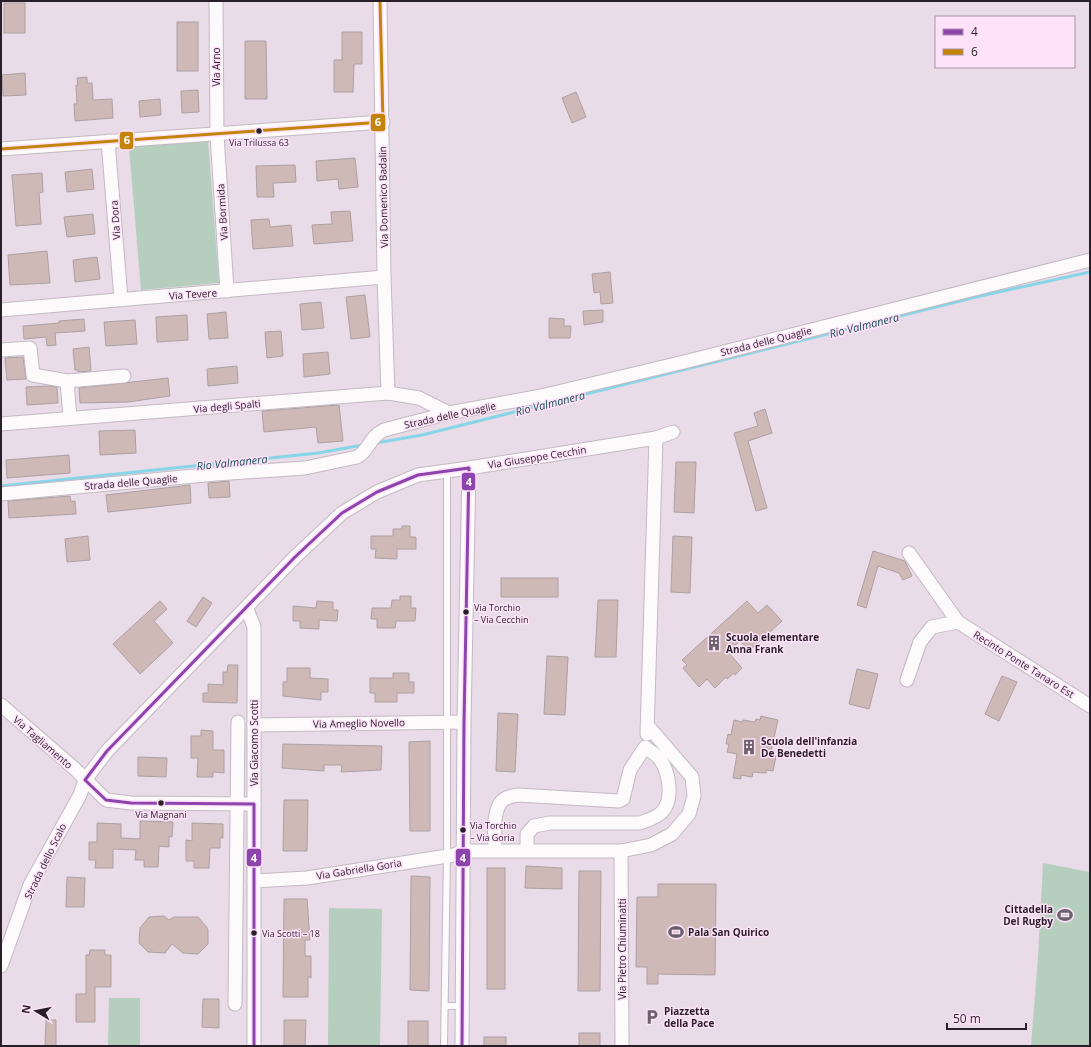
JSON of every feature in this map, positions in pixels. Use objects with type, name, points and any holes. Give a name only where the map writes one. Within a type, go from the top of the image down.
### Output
[{"type":"street","name":"Via Arno","points":[[216,1],[217,133]]},
{"type":"street","name":"Via Domenico Badalin","points":[[380,1],[384,277],[388,393]]},
{"type":"street","points":[[1,149],[382,122]]},
{"type":"street","name":"Via Bormida","points":[[217,133],[227,291]]},
{"type":"street","name":"Via Dora","points":[[108,142],[121,299]]},
{"type":"street","name":"Strada delle Quaglie","points":[[1,494],[216,474],[305,468],[357,457],[363,454],[375,435],[384,430],[449,413],[541,396],[654,369],[1090,260]]},
{"type":"street","name":"Via Tevere","points":[[1,310],[384,277]]},
{"type":"street","points":[[1,350],[30,348],[33,375],[67,381],[124,376]]},
{"type":"street","points":[[67,381],[70,418]]},
{"type":"street","name":"Via degli Spalti","points":[[1,424],[388,393],[419,398],[449,413]]},
{"type":"street","name":"Via Giuseppe Cecchin","points":[[84,780],[107,751],[295,557],[342,513],[377,492],[418,475],[656,438],[673,432]]},
{"type":"street","points":[[495,850],[496,814],[501,802],[508,797],[518,795],[619,801],[623,798],[630,770],[645,747],[648,726],[656,438]]},
{"type":"street","points":[[462,1046],[464,722],[469,468]]},
{"type":"street","name":"Recinto Ponte Tanaro Est","points":[[909,553],[958,622],[1090,706]]},
{"type":"street","name":"Via Giacomo Scotti","points":[[246,608],[254,627],[254,1046]]},
{"type":"street","points":[[907,680],[920,642],[932,627],[958,622]]},
{"type":"street","name":"Via Tagliamento","points":[[1,705],[75,769],[84,780],[106,800],[131,803],[254,804]]},
{"type":"street","points":[[235,1004],[238,722]]},
{"type":"street","name":"Via Ameglio Novello","points":[[254,725],[464,722]]},
{"type":"street","points":[[463,851],[621,851],[651,845],[672,834],[689,814],[694,796],[692,777],[648,726]]},
{"type":"street","points":[[528,850],[527,834],[534,826],[550,823],[640,823],[653,819],[663,811],[668,799],[669,782],[666,769],[658,757],[645,747]]},
{"type":"street","name":"Strada dello Scalo","points":[[1,966],[30,885],[80,794],[84,780]]},
{"type":"street","name":"Via Gabriella Goria","points":[[254,881],[307,878],[447,856],[463,851]]},
{"type":"street","name":"Via Pietro Chiuminatti","points":[[621,851],[622,1046]]},
{"type":"lane","points":[[444,1046],[447,856],[446,471]]},
{"type":"lane","points":[[444,1006],[462,1006]]},
{"type":"green space","points":[[208,140],[219,283],[141,290],[129,147]]},
{"type":"green space","name":"Cittadella Del Rugby","points":[[1043,863],[1090,872],[1090,1046],[1031,1046]]},
{"type":"green space","points":[[329,908],[382,909],[380,1046],[328,1046]]},
{"type":"green space","points":[[109,998],[140,998],[140,1046],[108,1046]]},
{"type":"building","points":[[4,3],[25,3],[25,33],[4,33]]},
{"type":"building","points":[[177,22],[198,22],[198,71],[177,71]]},
{"type":"building","points":[[342,32],[362,32],[362,64],[354,64],[353,92],[334,92],[334,60],[342,60]]},
{"type":"building","points":[[245,41],[266,41],[267,99],[245,99]]},
{"type":"building","points":[[25,73],[26,95],[3,96],[2,75]]},
{"type":"building","points":[[87,77],[87,83],[92,83],[93,100],[112,99],[113,118],[75,121],[74,104],[77,104],[77,78]]},
{"type":"building","points":[[198,90],[199,112],[182,113],[181,91]]},
{"type":"building","points":[[576,92],[586,117],[572,123],[562,98]]},
{"type":"building","points":[[160,99],[161,115],[140,117],[139,101]]},
{"type":"building","points":[[355,158],[358,187],[339,189],[338,179],[317,181],[316,161]]},
{"type":"building","points":[[295,165],[296,182],[273,183],[274,197],[257,197],[256,166]]},
{"type":"building","points":[[92,169],[94,189],[67,192],[65,172]]},
{"type":"building","points":[[42,173],[43,192],[39,193],[41,224],[16,226],[12,175]]},
{"type":"building","points":[[350,211],[353,241],[314,244],[312,225],[332,224],[331,212]]},
{"type":"building","points":[[93,214],[95,234],[67,237],[64,217]]},
{"type":"building","points":[[269,219],[270,227],[291,225],[293,246],[253,249],[251,220]]},
{"type":"building","points":[[47,251],[50,283],[10,285],[8,255]]},
{"type":"building","points":[[97,257],[100,279],[75,282],[73,260]]},
{"type":"building","points":[[610,272],[613,303],[601,304],[600,292],[594,293],[592,274]]},
{"type":"building","points":[[365,295],[370,337],[351,339],[346,297]]},
{"type":"building","points":[[321,302],[324,328],[302,330],[300,304]]},
{"type":"building","points":[[603,310],[603,322],[584,325],[583,311]]},
{"type":"building","points":[[226,312],[228,338],[209,339],[207,314]]},
{"type":"building","points":[[187,315],[188,340],[157,342],[156,317]]},
{"type":"building","points":[[549,318],[564,319],[564,326],[571,326],[570,338],[549,338]]},
{"type":"building","points":[[84,319],[85,331],[55,333],[56,345],[47,346],[46,337],[24,339],[23,326]]},
{"type":"building","points":[[135,320],[137,344],[106,346],[104,322]]},
{"type":"building","points":[[281,331],[283,356],[267,358],[265,332]]},
{"type":"building","points":[[89,347],[91,371],[78,372],[78,370],[75,370],[73,349]]},
{"type":"building","points":[[328,352],[330,374],[304,377],[303,354]]},
{"type":"building","points":[[23,357],[26,379],[7,380],[5,358]]},
{"type":"building","points":[[237,366],[238,383],[208,386],[207,369]]},
{"type":"building","points":[[168,378],[170,396],[128,402],[80,403],[79,388]]},
{"type":"building","points":[[26,387],[57,387],[58,403],[27,405]]},
{"type":"building","points":[[339,405],[343,441],[318,443],[316,427],[264,432],[262,411]]},
{"type":"building","points":[[765,409],[772,433],[748,441],[767,508],[756,511],[734,433],[758,426],[754,413]]},
{"type":"building","points":[[135,430],[136,453],[100,455],[99,431]]},
{"type":"building","points":[[69,455],[70,473],[7,478],[6,460]]},
{"type":"building","points":[[676,462],[696,462],[694,513],[674,512]]},
{"type":"building","points":[[229,481],[230,497],[209,498],[208,483]]},
{"type":"building","points":[[190,485],[191,503],[108,512],[106,495]]},
{"type":"building","points":[[70,496],[71,502],[75,501],[76,514],[9,518],[8,501]]},
{"type":"building","points":[[402,526],[410,526],[410,537],[416,537],[416,549],[397,549],[397,559],[375,558],[376,549],[371,549],[371,536],[393,536],[393,529],[402,529]]},
{"type":"building","points":[[88,536],[90,560],[67,562],[65,539]]},
{"type":"building","points":[[673,536],[692,537],[690,593],[671,592]]},
{"type":"building","points":[[873,551],[905,561],[912,576],[903,580],[899,573],[878,566],[866,608],[857,605]]},
{"type":"building","points":[[501,578],[558,578],[558,597],[501,597]]},
{"type":"building","points":[[400,596],[411,596],[411,608],[416,608],[415,621],[396,621],[395,628],[377,628],[377,619],[371,619],[372,608],[391,608],[392,600],[400,600]]},
{"type":"building","points":[[203,597],[212,603],[196,627],[187,621]]},
{"type":"building","points":[[598,600],[618,600],[616,657],[595,657]]},
{"type":"building","points":[[160,601],[167,609],[154,621],[173,643],[140,674],[113,644]]},
{"type":"building","points":[[317,601],[333,602],[333,610],[338,610],[337,621],[319,620],[319,629],[300,628],[300,621],[293,621],[293,606],[316,608]]},
{"type":"building","name":"Scuola elementare Anna Frank","points":[[747,601],[758,613],[767,605],[782,621],[749,651],[740,641],[728,652],[742,668],[735,675],[734,673],[727,679],[726,677],[715,688],[707,679],[699,687],[683,668],[687,665],[682,660]]},
{"type":"building","points":[[547,656],[568,657],[565,715],[544,714]]},
{"type":"building","points":[[228,665],[238,665],[237,703],[203,702],[203,693],[208,693],[208,684],[223,685],[223,672],[227,672]]},
{"type":"building","points":[[287,668],[310,668],[310,678],[328,679],[328,692],[321,692],[321,700],[283,696],[283,682],[287,682]]},
{"type":"building","points":[[857,669],[878,674],[869,709],[849,704]]},
{"type":"building","points":[[393,673],[409,673],[409,682],[414,682],[414,693],[397,693],[397,702],[375,702],[375,693],[370,693],[370,678],[393,678]]},
{"type":"building","points":[[1002,676],[1017,682],[999,721],[985,714]]},
{"type":"building","points":[[498,713],[518,714],[515,772],[496,771]]},
{"type":"building","name":"Scuola dell'infanzia De Benedetti","points":[[761,716],[778,720],[771,751],[771,755],[776,756],[773,771],[766,770],[766,773],[753,772],[752,777],[741,775],[741,779],[733,778],[737,754],[727,752],[729,744],[726,744],[728,734],[731,735],[734,720],[742,722],[743,720],[755,722],[756,719],[760,720]]},
{"type":"building","points":[[201,730],[213,731],[213,750],[224,750],[224,773],[213,772],[213,777],[197,777],[198,758],[191,758],[191,736],[201,736]]},
{"type":"building","points":[[430,741],[430,831],[410,831],[409,742]]},
{"type":"building","points":[[283,744],[382,746],[381,770],[341,772],[342,765],[324,765],[324,771],[282,768]]},
{"type":"building","points":[[138,757],[167,758],[166,777],[138,776]]},
{"type":"building","points":[[284,800],[308,800],[307,851],[283,851]]},
{"type":"building","points":[[140,821],[173,822],[172,837],[169,836],[169,847],[159,846],[158,867],[144,867],[144,860],[135,860],[136,850],[113,849],[113,868],[95,868],[96,860],[89,860],[89,842],[97,842],[97,823],[121,824],[121,838],[140,839]]},
{"type":"building","points":[[192,823],[223,824],[223,838],[220,838],[220,848],[210,848],[209,868],[194,868],[194,861],[186,861],[186,840],[192,841]]},
{"type":"building","points":[[526,866],[562,868],[562,889],[525,888]]},
{"type":"building","points":[[487,868],[505,868],[505,989],[487,989]]},
{"type":"building","points":[[579,871],[601,871],[600,991],[578,991]]},
{"type":"building","points":[[411,876],[430,877],[429,991],[410,990]]},
{"type":"building","points":[[67,877],[85,878],[84,907],[66,907]]},
{"type":"building","name":"Pala San Quirico","points":[[658,884],[716,884],[715,975],[658,974],[658,984],[647,984],[647,967],[636,967],[637,897],[658,897]]},
{"type":"building","points":[[284,899],[307,899],[310,940],[305,940],[305,956],[311,956],[311,978],[308,976],[308,997],[283,997]]},
{"type":"building","points":[[164,916],[169,920],[174,917],[198,917],[208,929],[208,944],[198,954],[183,953],[172,944],[165,953],[148,952],[139,943],[140,928],[149,917]]},
{"type":"building","points":[[90,950],[105,950],[105,955],[111,955],[111,987],[95,987],[95,1022],[76,1022],[76,994],[86,994],[86,955],[89,955]]},
{"type":"building","points":[[203,999],[219,999],[219,1028],[202,1027]]},
{"type":"building","points":[[46,1020],[56,1020],[56,1046],[45,1046]]},
{"type":"building","points":[[284,1020],[306,1020],[305,1046],[284,1046]]},
{"type":"building","points":[[408,1021],[428,1021],[428,1046],[408,1046]]},
{"type":"building","points":[[579,1033],[600,1033],[600,1046],[579,1046]]},
{"type":"building","points":[[484,1037],[506,1037],[506,1046],[484,1046]]},
{"type":"waterway","name":"Rio Valmanera","points":[[376,443],[422,435],[976,297],[1090,272]]},
{"type":"waterway","name":"Rio Valmanera","points":[[1,486],[318,453],[363,445]]},
{"type":"transit line","name":"6","points":[[1,149],[383,122],[380,1]]},
{"type":"transit line","name":"4","points":[[254,1046],[254,804],[131,803],[106,800],[85,780],[107,751],[295,557],[342,513],[377,492],[418,475],[469,468],[464,722],[462,1046]]},
{"type":"place","name":"Via Trilussa 63","points":[[259,131]]},
{"type":"place","name":"Via Torchio – Via Cecchin","points":[[466,612]]},
{"type":"place","name":"Scuola elementare Anna Frank","points":[[714,643]]},
{"type":"place","name":"Scuola dell'infanzia De Benedetti","points":[[749,747]]},
{"type":"place","name":"Via Magnani","points":[[161,803]]},
{"type":"place","name":"Via Torchio – Via Goria","points":[[463,830]]},
{"type":"place","name":"Cittadella Del Rugby","points":[[1065,915]]},
{"type":"place","name":"Pala San Quirico","points":[[676,932]]},
{"type":"place","name":"Via Scotti – 18","points":[[254,933]]},
{"type":"place","name":"Piazzetta della Pace","points":[[652,1017]]}]
